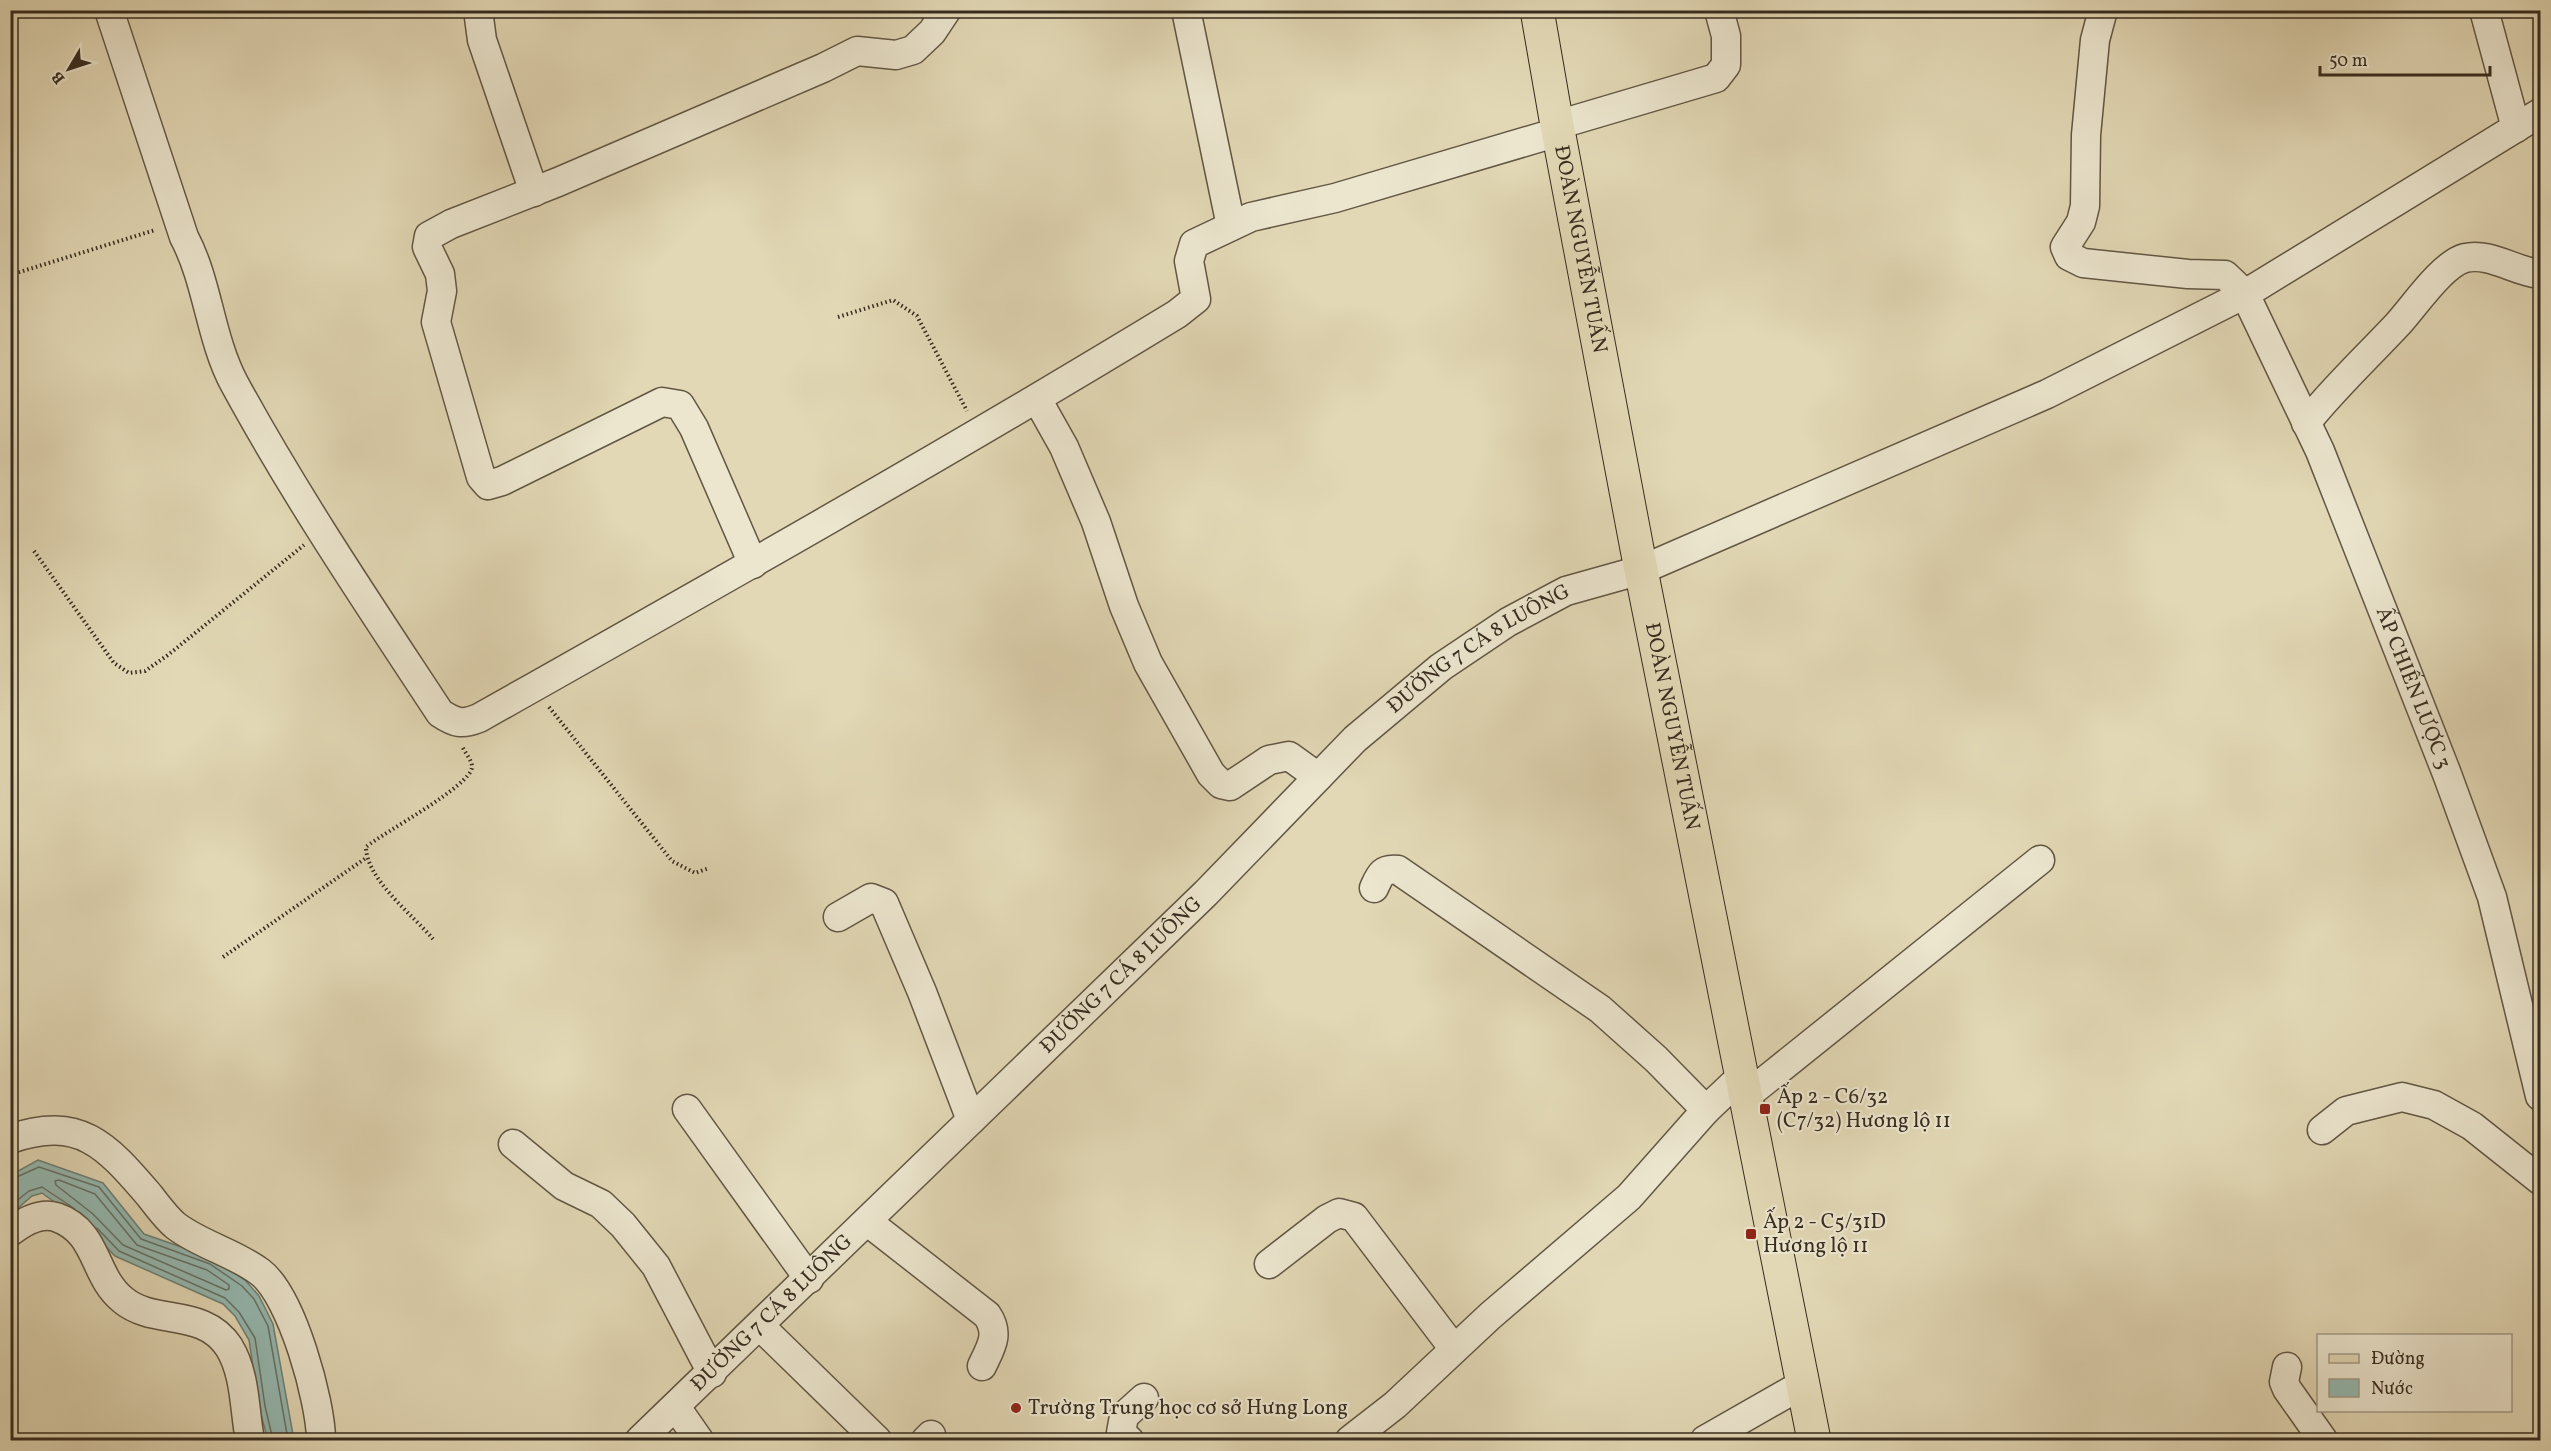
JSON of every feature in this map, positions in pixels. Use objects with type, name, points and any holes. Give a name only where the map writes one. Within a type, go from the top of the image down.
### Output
[{"type":"main road","name":"ĐOÀN NGUYỄN TUẤN","points":[[1538,10],[1557,129],[1641,570],[1814,1440]]},
{"type":"street","points":[[109,10],[179,223],[195,257],[207,305],[233,380],[321,532],[440,713],[452,720],[466,723],[479,718],[753,564],[1038,399],[1177,314],[1196,299],[1189,261],[1194,244],[1251,217],[1335,198],[1716,78],[1726,65],[1726,36],[1719,10]]},
{"type":"street","points":[[478,10],[482,40],[534,192]]},
{"type":"street","points":[[1186,10],[1231,226]]},
{"type":"street","points":[[2103,10],[2096,40],[2086,135],[2085,206],[2080,222],[2065,248],[2069,256],[2084,263],[2188,274],[2225,275],[2246,294]]},
{"type":"street","points":[[2484,10],[2516,128]]},
{"type":"street","points":[[753,564],[694,428],[680,405],[662,402],[502,481],[488,485],[481,477],[436,322],[442,291],[440,274],[427,247],[429,236],[451,224],[534,192],[823,69],[857,51],[896,55],[913,50],[932,32],[946,11]]},
{"type":"street","name":"ĐƯỜNG 7 CÁ 8 LUÔNG","points":[[640,1440],[712,1373],[1043,1048],[1206,893],[1355,739],[1441,667],[1508,622],[1566,591],[1641,570],[2047,394],[2246,294],[2541,113]]},
{"type":"street","points":[[2306,423],[2332,390],[2397,325],[2444,272],[2464,258],[2484,258],[2541,274]]},
{"type":"street","name":"ẤP CHIẾN LƯỢC 3","points":[[2246,294],[2306,423],[2447,774],[2492,897],[2541,1096]]},
{"type":"street","points":[[1038,399],[1064,447],[1096,522],[1124,606],[1148,663],[1210,774],[1221,784],[1230,786],[1269,760],[1289,756],[1318,777]]},
{"type":"street","points":[[1350,1440],[1395,1406],[1454,1349],[1629,1197],[1706,1110],[1744,1086],[2040,860]]},
{"type":"street","points":[[1374,888],[1387,869],[1398,870],[1600,1009],[1656,1059],[1706,1110]]},
{"type":"street","points":[[838,917],[871,898],[884,903],[922,992],[971,1120]]},
{"type":"street","points":[[2322,1130],[2346,1111],[2402,1097],[2434,1105],[2472,1126],[2541,1180]]},
{"type":"street","points":[[687,1110],[809,1279]]},
{"type":"street","points":[[10,1139],[37,1130],[70,1131],[99,1144],[119,1159],[175,1226],[262,1273],[292,1317],[321,1418],[321,1440]]},
{"type":"street","points":[[513,1144],[564,1186],[601,1204],[623,1225],[656,1266],[712,1373]]},
{"type":"street","points":[[1269,1264],[1327,1219],[1339,1213],[1354,1217],[1454,1349]]},
{"type":"street","points":[[10,1232],[35,1217],[54,1216],[65,1221],[87,1239],[104,1278],[123,1301],[149,1313],[190,1319],[209,1329],[228,1347],[243,1384],[250,1440]]},
{"type":"street","points":[[868,1222],[987,1315],[994,1326],[995,1338],[982,1366]]},
{"type":"street","points":[[760,1326],[877,1440]]},
{"type":"street","points":[[2287,1367],[2284,1382],[2287,1389],[2323,1440]]},
{"type":"street","points":[[1705,1440],[1803,1384]]},
{"type":"street","points":[[1129,1440],[1121,1433],[1124,1416],[1144,1398]]},
{"type":"street","points":[[676,1407],[699,1440]]},
{"type":"path","points":[[10,275],[179,223]]},
{"type":"path","points":[[838,317],[892,300],[917,316],[979,433]]},
{"type":"path","points":[[34,551],[114,663],[129,673],[145,671],[168,655],[321,532]]},
{"type":"path","points":[[534,687],[672,861],[695,873],[709,868]]},
{"type":"path","points":[[433,939],[378,879],[366,858],[366,847],[456,788],[471,772],[472,764],[452,720]]},
{"type":"path","points":[[223,957],[366,858]]},
{"type":"water","points":[[38,1160],[103,1183],[144,1234],[213,1258],[246,1281],[259,1296],[273,1324],[294,1440],[268,1440],[259,1408],[249,1340],[235,1316],[223,1304],[115,1256],[84,1224],[42,1193],[32,1196],[11,1214],[11,1175]]},
{"type":"place","name":"Ấp 2 - C6/32 (C7/32) Hương lộ 11","points":[[1765,1109]]},
{"type":"place","name":"Ấp 2 - C5/31D Hương lộ 11","points":[[1751,1234]]},
{"type":"place","name":"Trường Trung học cơ sở Hưng Long","points":[[1016,1408]]}]
